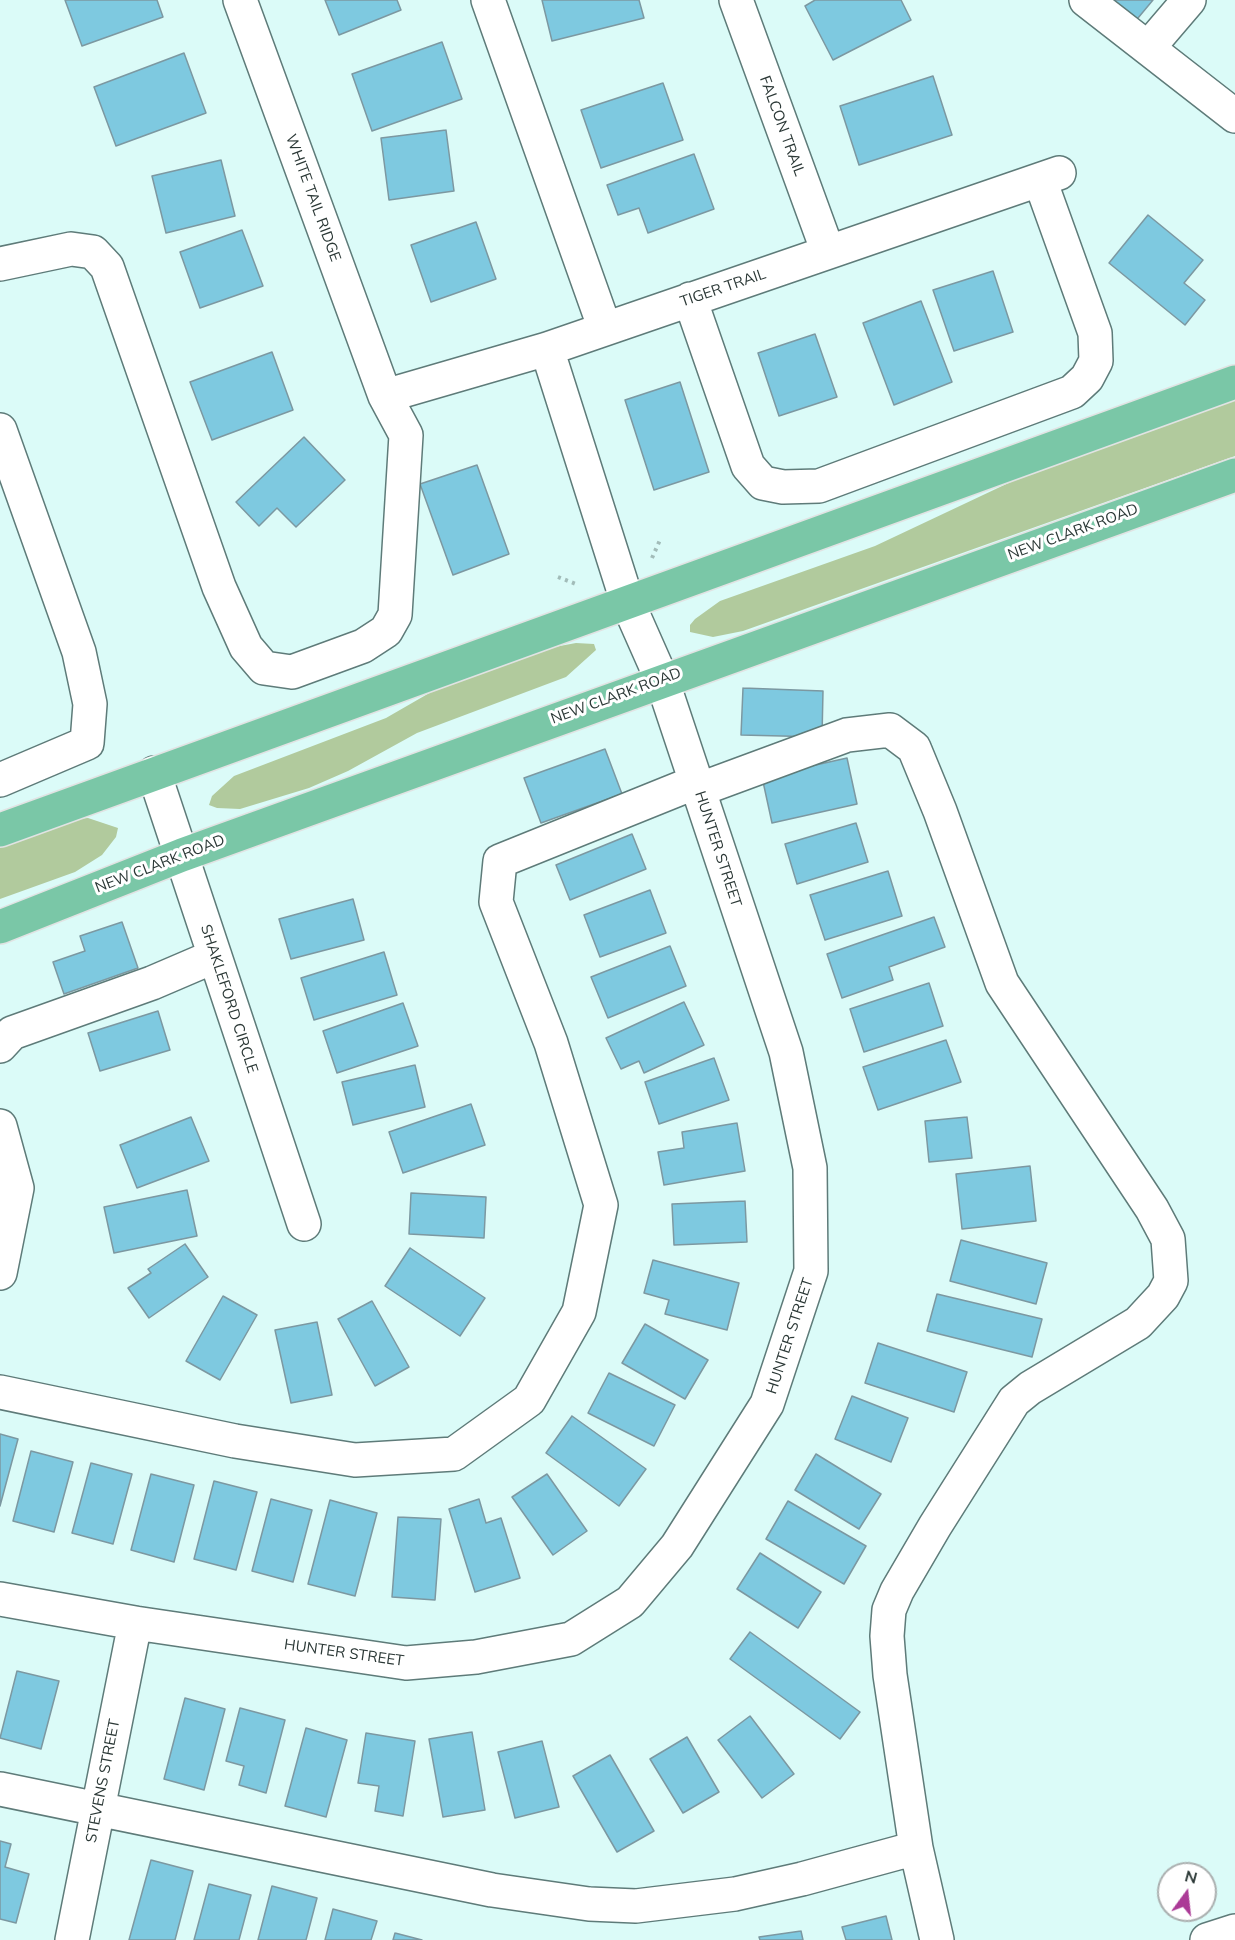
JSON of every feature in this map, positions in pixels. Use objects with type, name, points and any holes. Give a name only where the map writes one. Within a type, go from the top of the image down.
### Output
[{"type":"main road","points":[[0,830],[1235,382]]},
{"type":"main road","name":"NEW CLARK ROAD","points":[[0,927],[182,855],[1235,475]]},
{"type":"street","name":"WHITE TAIL RIDGE","points":[[0,264],[71,249],[93,252],[107,267],[219,587],[246,647],[264,668],[292,672],[363,646],[386,631],[395,615],[406,435],[385,396],[240,0]]},
{"type":"street","points":[[488,0],[605,329]]},
{"type":"street","name":"FALCON TRAIL","points":[[736,0],[828,252]]},
{"type":"street","points":[[1086,0],[1235,116]]},
{"type":"street","points":[[1148,48],[1189,0]]},
{"type":"street","name":"TIGER TRAIL","points":[[385,396],[547,349],[690,299],[1050,176],[1095,333],[1096,361],[1087,378],[1072,392],[819,486],[783,487],[763,483],[748,466],[690,299]]},
{"type":"street","name":"HUNTER STREET","points":[[0,1599],[135,1623],[406,1663],[476,1657],[571,1638],[630,1602],[677,1546],[767,1404],[811,1271],[810,1168],[786,1052],[662,680],[627,602],[547,349]]},
{"type":"street","points":[[0,430],[79,652],[90,704],[87,742],[0,780]]},
{"type":"street","points":[[0,1392],[235,1441],[355,1460],[454,1454],[529,1400],[579,1312],[601,1205],[551,1043],[496,902],[500,861],[697,786],[847,735],[890,730],[914,748],[940,811],[1002,983],[1152,1209],[1168,1239],[1171,1281],[1163,1296],[1138,1323],[1030,1388],[1014,1401],[935,1526],[897,1591],[889,1610],[886,1636],[890,1675],[916,1848],[937,1940]]},
{"type":"street","name":"SHAKLEFORD CIRCLE","points":[[154,773],[304,1224]]},
{"type":"street","points":[[0,1046],[12,1033],[152,983],[215,956]]},
{"type":"street","points":[[0,1126],[17,1188],[0,1273]]},
{"type":"street","name":"STEVENS STREET","points":[[72,1940],[135,1623]]},
{"type":"street","points":[[0,1789],[492,1890],[589,1904],[636,1906],[735,1894],[916,1848]]},
{"type":"street","points":[[1207,1940],[1235,1930]]},
{"type":"path","points":[[652,558],[660,540]]},
{"type":"path","points":[[558,577],[576,584]]},
{"type":"green space","points":[[1235,400],[1235,456],[743,631],[713,637],[690,632],[690,625],[695,619],[720,601],[875,546],[1017,479]]},
{"type":"green space","points":[[576,643],[594,644],[596,650],[566,677],[417,733],[348,771],[309,788],[240,809],[217,808],[209,805],[212,796],[234,776],[386,718],[445,684],[549,648]]},
{"type":"green space","points":[[88,818],[118,828],[116,837],[102,855],[75,872],[0,899],[0,843],[75,819]]},
{"type":"building","points":[[65,0],[157,0],[163,17],[82,46]]},
{"type":"building","points":[[325,0],[397,0],[401,10],[339,35]]},
{"type":"building","points":[[542,0],[639,0],[644,18],[552,41]]},
{"type":"building","points":[[815,0],[901,0],[911,20],[833,60],[805,6]]},
{"type":"building","points":[[1103,0],[1153,0],[1133,24]]},
{"type":"building","points":[[442,42],[462,99],[372,131],[352,74]]},
{"type":"building","points":[[184,53],[206,113],[116,146],[94,87]]},
{"type":"building","points":[[933,76],[952,135],[859,165],[840,106]]},
{"type":"building","points":[[663,83],[683,140],[601,168],[581,110]]},
{"type":"building","points":[[446,130],[454,191],[389,200],[381,138]]},
{"type":"building","points":[[694,154],[714,209],[648,233],[639,208],[618,215],[607,185]]},
{"type":"building","points":[[221,160],[235,216],[166,233],[152,176]]},
{"type":"building","points":[[1148,215],[1203,260],[1184,283],[1205,300],[1185,325],[1109,263]]},
{"type":"building","points":[[476,222],[496,279],[431,302],[411,245]]},
{"type":"building","points":[[242,230],[263,286],[200,308],[180,252]]},
{"type":"building","points":[[993,271],[1013,332],[954,351],[933,290]]},
{"type":"building","points":[[921,301],[952,382],[894,405],[863,323]]},
{"type":"building","points":[[815,334],[837,397],[779,416],[758,353]]},
{"type":"building","points":[[272,352],[293,410],[212,440],[190,382]]},
{"type":"building","points":[[680,382],[709,472],[654,490],[625,400]]},
{"type":"building","points":[[304,437],[345,480],[296,527],[277,508],[259,526],[236,502]]},
{"type":"building","points":[[477,465],[509,554],[453,575],[420,484]]},
{"type":"building","points":[[743,688],[823,691],[822,737],[741,735]]},
{"type":"building","points":[[605,749],[622,794],[541,823],[524,778]]},
{"type":"building","points":[[847,758],[857,804],[772,823],[762,777]]},
{"type":"building","points":[[856,823],[868,862],[797,884],[785,844]]},
{"type":"building","points":[[632,834],[646,869],[570,900],[556,865]]},
{"type":"building","points":[[888,871],[902,916],[825,940],[810,895]]},
{"type":"building","points":[[650,890],[666,933],[600,957],[584,915]]},
{"type":"building","points":[[353,899],[364,940],[291,959],[279,919]]},
{"type":"building","points":[[934,917],[945,947],[889,967],[893,980],[842,998],[827,954]]},
{"type":"building","points":[[122,922],[138,968],[64,994],[53,962],[85,951],[80,936]]},
{"type":"building","points":[[670,946],[686,986],[608,1018],[591,977]]},
{"type":"building","points":[[384,952],[397,995],[314,1020],[301,978]]},
{"type":"building","points":[[929,983],[943,1026],[864,1052],[850,1009]]},
{"type":"building","points":[[684,1002],[704,1045],[644,1073],[639,1061],[621,1069],[606,1038]]},
{"type":"building","points":[[403,1003],[418,1046],[337,1073],[323,1031]]},
{"type":"building","points":[[158,1011],[170,1050],[100,1071],[88,1033]]},
{"type":"building","points":[[946,1040],[961,1082],[878,1110],[863,1067]]},
{"type":"building","points":[[714,1058],[729,1100],[659,1124],[645,1082]]},
{"type":"building","points":[[415,1065],[425,1107],[353,1125],[342,1082]]},
{"type":"building","points":[[471,1104],[485,1145],[403,1173],[389,1132]]},
{"type":"building","points":[[191,1117],[209,1161],[137,1188],[120,1145]]},
{"type":"building","points":[[967,1117],[972,1158],[929,1162],[925,1121]]},
{"type":"building","points":[[737,1123],[745,1171],[664,1185],[658,1152],[684,1148],[682,1132]]},
{"type":"building","points":[[1030,1166],[1036,1221],[962,1229],[956,1174]]},
{"type":"building","points":[[187,1190],[197,1236],[114,1253],[104,1207]]},
{"type":"building","points":[[411,1193],[486,1197],[484,1238],[409,1234]]},
{"type":"building","points":[[745,1201],[747,1242],[674,1245],[672,1204]]},
{"type":"building","points":[[961,1240],[1047,1263],[1036,1304],[950,1281]]},
{"type":"building","points":[[185,1244],[208,1277],[149,1318],[128,1288],[151,1273],[148,1269]]},
{"type":"building","points":[[410,1248],[485,1298],[460,1336],[385,1286]]},
{"type":"building","points":[[653,1260],[739,1283],[727,1330],[665,1314],[669,1300],[644,1293]]},
{"type":"building","points":[[937,1294],[1042,1319],[1032,1357],[927,1331]]},
{"type":"building","points":[[223,1296],[257,1315],[220,1380],[186,1361]]},
{"type":"building","points":[[372,1301],[409,1367],[375,1386],[338,1319]]},
{"type":"building","points":[[317,1322],[332,1395],[291,1403],[275,1330]]},
{"type":"building","points":[[645,1324],[708,1360],[685,1399],[622,1363]]},
{"type":"building","points":[[878,1343],[967,1372],[954,1412],[865,1383]]},
{"type":"building","points":[[609,1373],[675,1405],[654,1446],[588,1413]]},
{"type":"building","points":[[852,1396],[908,1418],[891,1462],[835,1439]]},
{"type":"building","points":[[572,1416],[646,1469],[619,1506],[546,1453]]},
{"type":"building","points":[[0,1434],[18,1439],[0,1506]]},
{"type":"building","points":[[31,1451],[73,1462],[54,1532],[13,1521]]},
{"type":"building","points":[[816,1454],[881,1494],[859,1529],[795,1490]]},
{"type":"building","points":[[91,1463],[132,1474],[113,1544],[72,1533]]},
{"type":"building","points":[[151,1474],[194,1485],[174,1562],[131,1550]]},
{"type":"building","points":[[547,1474],[587,1531],[553,1555],[512,1497]]},
{"type":"building","points":[[214,1481],[257,1492],[236,1570],[194,1559]]},
{"type":"building","points":[[271,1499],[312,1510],[293,1582],[252,1571]]},
{"type":"building","points":[[479,1499],[486,1523],[501,1518],[520,1578],[475,1592],[449,1509]]},
{"type":"building","points":[[330,1500],[377,1513],[355,1596],[308,1584]]},
{"type":"building","points":[[788,1501],[866,1546],[844,1584],[766,1539]]},
{"type":"building","points":[[398,1517],[441,1519],[435,1600],[392,1597]]},
{"type":"building","points":[[760,1553],[821,1592],[798,1628],[737,1589]]},
{"type":"building","points":[[750,1632],[860,1712],[840,1739],[730,1659]]},
{"type":"building","points":[[17,1671],[59,1681],[41,1749],[0,1738]]},
{"type":"building","points":[[185,1698],[225,1709],[204,1790],[164,1779]]},
{"type":"building","points":[[240,1708],[285,1720],[266,1793],[239,1785],[244,1766],[226,1761]]},
{"type":"building","points":[[750,1716],[794,1774],[762,1798],[718,1740]]},
{"type":"building","points":[[306,1728],[347,1740],[326,1817],[285,1806]]},
{"type":"building","points":[[472,1732],[485,1810],[443,1817],[429,1739]]},
{"type":"building","points":[[366,1733],[415,1741],[403,1816],[375,1811],[379,1786],[358,1783]]},
{"type":"building","points":[[687,1737],[719,1792],[683,1813],[650,1759]]},
{"type":"building","points":[[542,1741],[559,1807],[515,1818],[498,1752]]},
{"type":"building","points":[[610,1755],[654,1831],[617,1852],[573,1776]]},
{"type":"building","points":[[0,1841],[11,1844],[5,1867],[29,1874],[16,1923],[0,1919]]},
{"type":"building","points":[[151,1860],[193,1871],[175,1940],[129,1940]]},
{"type":"building","points":[[209,1884],[251,1895],[239,1940],[194,1940]]},
{"type":"building","points":[[272,1886],[317,1898],[306,1940],[258,1940]]},
{"type":"building","points":[[333,1909],[377,1921],[371,1940],[325,1940]]},
{"type":"building","points":[[886,1916],[892,1940],[846,1940],[842,1927]]},
{"type":"building","points":[[801,1931],[803,1940],[760,1940],[759,1937]]},
{"type":"building","points":[[395,1933],[422,1940],[393,1940]]}]
